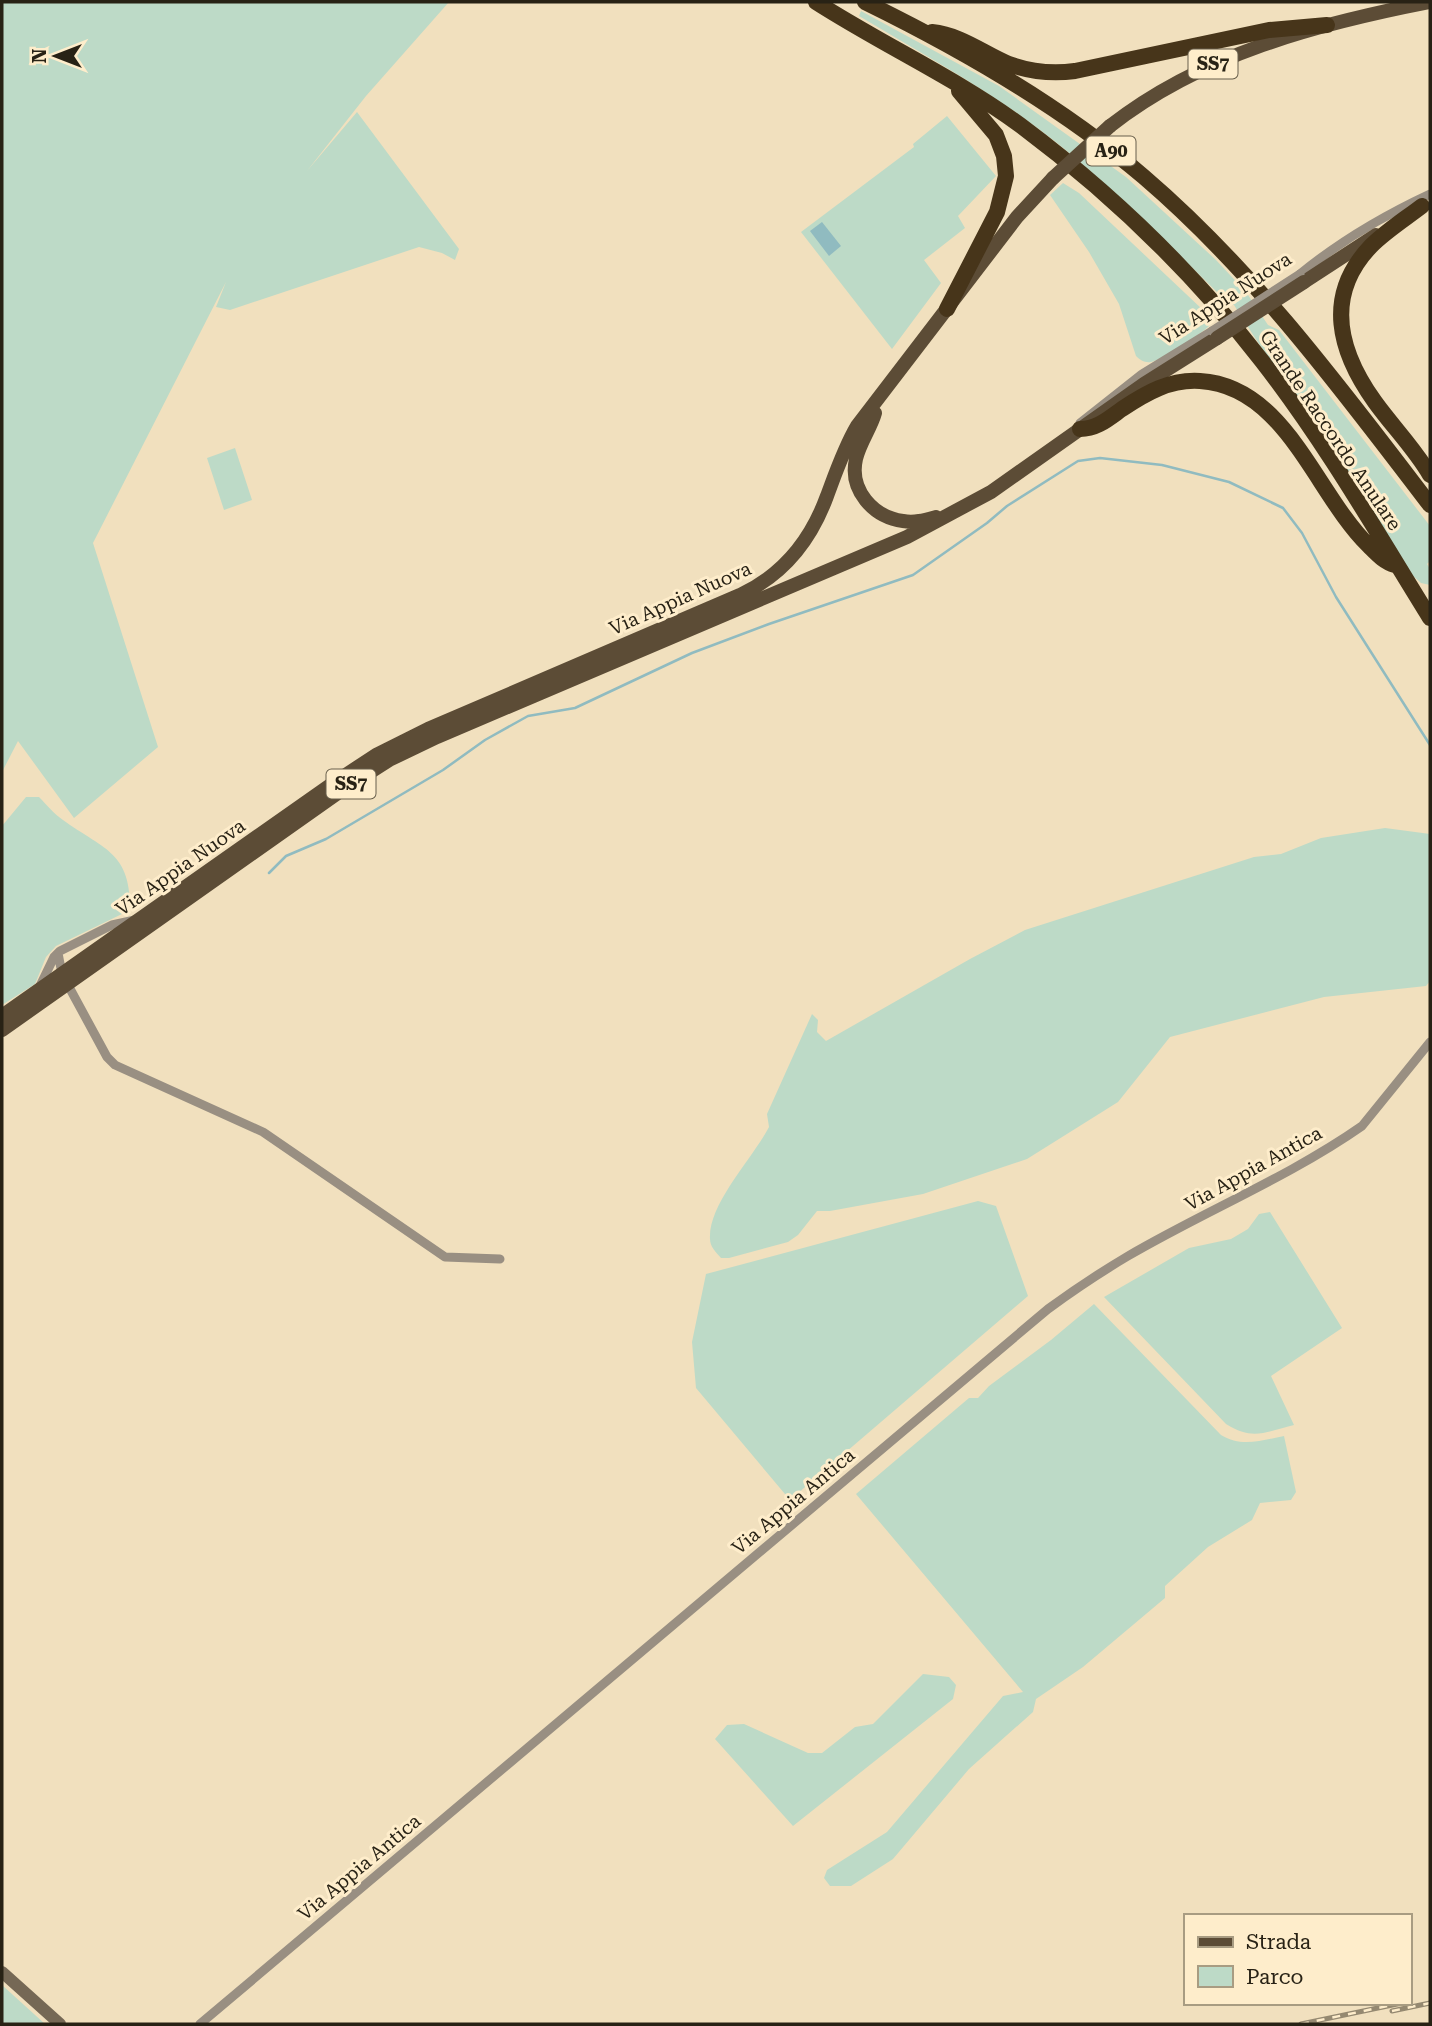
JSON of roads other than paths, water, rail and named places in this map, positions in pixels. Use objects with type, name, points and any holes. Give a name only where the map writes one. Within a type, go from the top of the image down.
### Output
[{"type":"highway","name":"Grande Raccordo Anulare","points":[[816,2],[951,80],[1019,125],[1078,170],[1138,223],[1202,288],[1263,362],[1430,618]]},
{"type":"highway","name":"Grande Raccordo Anulare","points":[[865,2],[1014,85],[1082,130],[1169,199],[1273,307],[1430,505]]},
{"type":"highway","points":[[921,31],[945,33],[1008,64],[1053,73],[1075,71],[1269,30],[1327,25]]},
{"type":"highway","points":[[947,309],[997,212],[1004,191],[1006,172],[1002,150],[994,131],[951,80]]},
{"type":"highway","points":[[1427,200],[1372,245],[1357,265],[1344,295],[1340,322],[1345,348],[1362,382],[1430,475]]},
{"type":"highway","points":[[1080,429],[1092,429],[1132,402],[1166,385],[1194,380],[1230,387],[1250,398],[1270,415],[1308,461],[1357,535],[1387,563],[1398,566]]},
{"type":"main road","name":"Via Appia Nuova","points":[[2,1030],[136,920],[340,778],[388,748],[740,595],[765,581],[790,560],[808,536],[855,429],[1022,211],[1110,126],[1150,99],[1226,58],[1327,25],[1430,2]]},
{"type":"main road","name":"Via Appia Nuova","points":[[2,1016],[38,991],[64,979],[351,784],[404,752],[881,550],[991,492],[1215,334],[1427,200]]},
{"type":"main road","points":[[875,404],[875,415],[855,462],[856,484],[865,500],[880,513],[899,521],[915,522],[952,514]]},
{"type":"street","name":"Via Appia Nuova","points":[[1050,450],[1091,412],[1142,374],[1215,334]]},
{"type":"street","points":[[38,991],[58,953],[112,925],[136,920]]},
{"type":"street","points":[[58,953],[64,979],[107,1056],[118,1067],[263,1132],[445,1257],[500,1259]]},
{"type":"street","name":"Via Appia Antica","points":[[200,2024],[1048,1309],[1128,1256],[1280,1175],[1362,1126],[1430,1042]]},
{"type":"street","points":[[2,1972],[60,2024]]},
{"type":"water","points":[[822,222],[841,246],[829,256],[810,231]]},
{"type":"waterway","points":[[269,873],[286,856],[326,839],[528,716],[575,708],[692,653],[913,575],[1007,506],[1078,461],[1100,458],[1162,465],[1229,482],[1283,508],[1302,533],[1336,597],[1430,745]]},
{"type":"railway","points":[[1392,2011],[1430,2003]]},
{"type":"railway","points":[[1301,2024],[1392,2005]]}]
